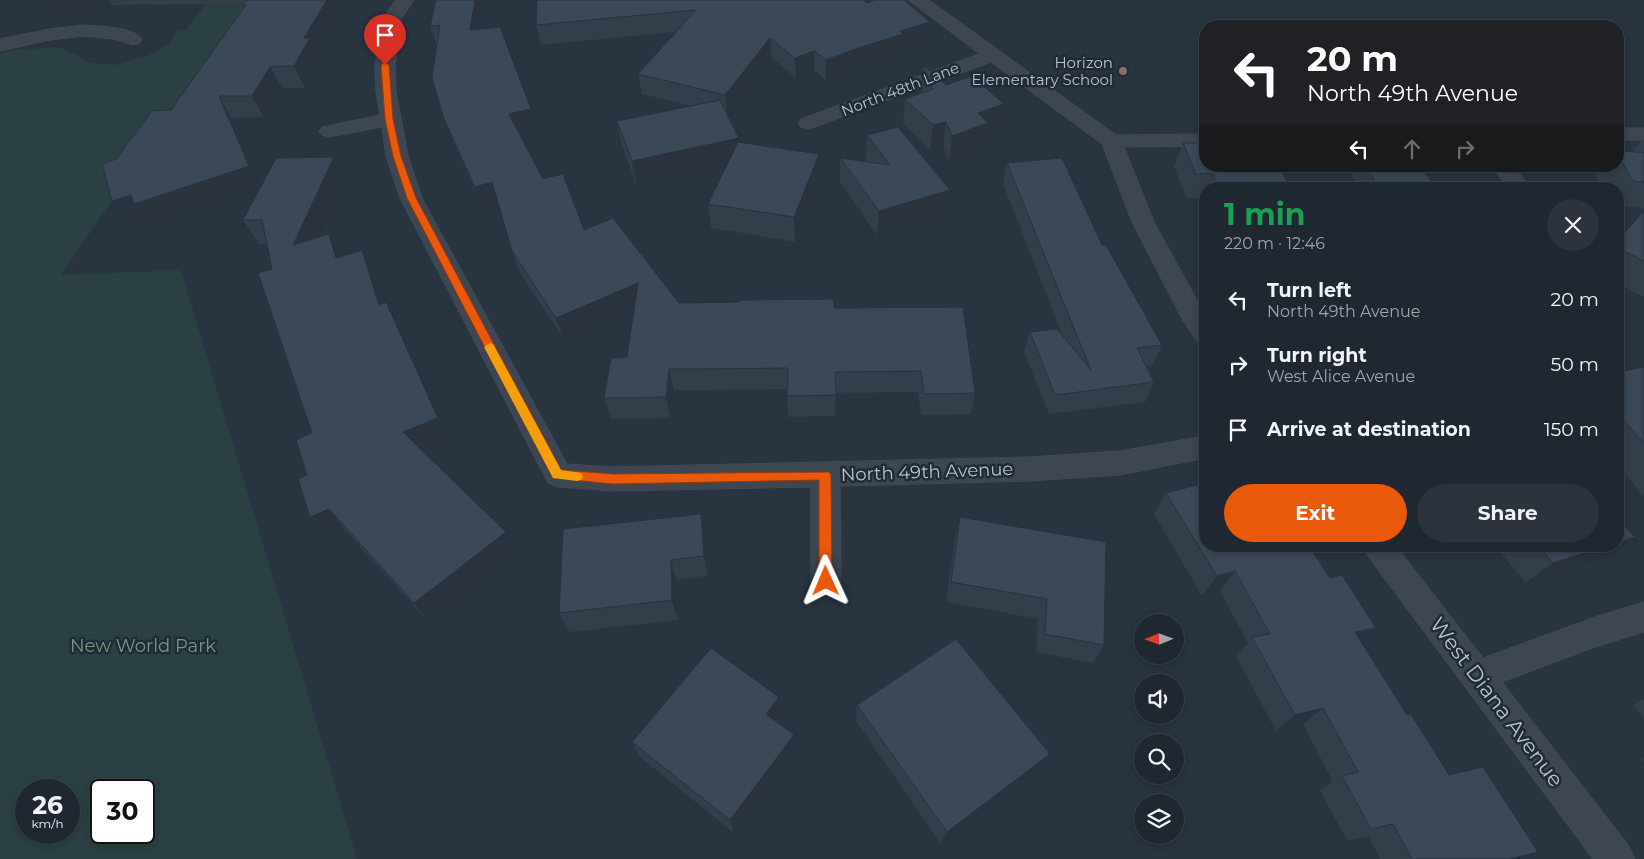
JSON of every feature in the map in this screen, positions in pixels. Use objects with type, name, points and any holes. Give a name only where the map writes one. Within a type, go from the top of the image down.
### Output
[{"type":"street","points":[[329,131],[389,119],[385,65],[392,18],[405,0]]},
{"type":"street","points":[[918,0],[1111,141],[1143,222],[1199,325]]},
{"type":"street","points":[[0,45],[57,34],[81,32],[109,32],[133,39]]},
{"type":"street","name":"North 48th Lane","points":[[808,123],[992,55]]},
{"type":"street","name":"North 49th Avenue","points":[[389,119],[397,156],[411,198],[558,474],[613,479],[1030,469],[1120,463],[1199,448]]},
{"type":"street","points":[[1624,134],[1644,134]]},
{"type":"street","points":[[1111,141],[1199,140]]},
{"type":"street","points":[[825,475],[826,581]]},
{"type":"street","name":"West Diana Avenue","points":[[1383,552],[1616,859]]},
{"type":"street","points":[[1477,676],[1595,632],[1644,617]]},
{"type":"green space","name":"New World Park","points":[[209,0],[249,0],[61,275],[181,270],[357,859],[0,859],[0,53],[60,47],[91,63],[117,65],[147,56],[169,44],[177,30],[186,30]]},
{"type":"building","points":[[246,0],[327,0],[304,38],[310,38],[294,66],[270,67],[252,96],[219,96],[249,166],[134,204],[131,195],[112,201],[102,164],[116,159],[152,111],[171,110],[246,5],[242,5]]},
{"type":"building","points":[[436,0],[475,0],[470,30],[500,27],[531,109],[509,114],[543,179],[563,174],[584,230],[613,218],[679,303],[833,299],[834,308],[963,307],[975,393],[924,394],[921,371],[835,372],[836,395],[787,396],[788,368],[669,369],[666,397],[604,398],[611,358],[627,357],[638,283],[556,318],[512,251],[492,182],[475,187],[444,119],[432,78],[440,25],[430,26]]},
{"type":"building","points":[[537,0],[864,0],[866,3],[875,0],[904,0],[930,22],[900,31],[903,34],[826,60],[814,51],[795,58],[770,38],[725,95],[638,74],[696,10],[536,25]]},
{"type":"building","points":[[923,65],[946,85],[972,76],[1004,104],[978,113],[988,123],[952,136],[946,122],[933,125],[905,99],[933,89]]},
{"type":"building","points":[[720,100],[739,138],[632,161],[617,121]]},
{"type":"building","points":[[898,127],[950,190],[879,211],[840,158],[890,165],[867,135]]},
{"type":"building","points":[[738,142],[819,154],[794,217],[708,204]]},
{"type":"building","points":[[1183,143],[1199,143],[1199,172],[1282,172],[1287,182],[1216,182],[1212,173],[1196,174]]},
{"type":"building","points":[[1624,151],[1644,153],[1644,182],[1633,181],[1624,165]]},
{"type":"building","points":[[334,157],[293,245],[329,234],[336,258],[362,250],[379,305],[386,302],[438,418],[403,432],[506,532],[414,603],[329,509],[310,517],[298,479],[307,475],[296,440],[312,433],[258,273],[272,269],[262,220],[243,220],[276,158]]},
{"type":"building","points":[[1062,158],[1102,245],[1106,245],[1162,345],[1137,348],[1154,382],[1055,395],[1030,332],[1057,329],[1091,370],[1007,163]]},
{"type":"building","points":[[1370,172],[1425,172],[1431,182],[1376,182]]},
{"type":"building","points":[[1644,211],[1644,261],[1624,251],[1624,233]]},
{"type":"building","points":[[1644,367],[1644,443],[1624,421],[1624,371]]},
{"type":"building","points":[[1199,485],[1199,547],[1166,493]]},
{"type":"building","points":[[701,514],[704,556],[671,560],[672,600],[559,613],[563,529]]},
{"type":"building","points":[[960,517],[1106,542],[1104,645],[1045,634],[1047,599],[951,582]]},
{"type":"building","points":[[1624,525],[1635,537],[1624,541]]},
{"type":"building","points":[[1202,552],[1313,552],[1330,578],[1342,575],[1376,628],[1355,632],[1407,715],[1411,714],[1449,775],[1483,767],[1538,852],[1510,859],[1412,859],[1393,824],[1371,829],[1342,776],[1358,772],[1323,708],[1295,715],[1252,637],[1270,634],[1235,571],[1217,576]]},
{"type":"building","points":[[1543,552],[1587,552],[1553,563]]},
{"type":"building","points":[[956,639],[1050,754],[947,832],[857,705]]},
{"type":"building","points":[[711,648],[779,697],[766,714],[794,735],[730,820],[632,742]]},
{"type":"slow traffic","points":[[490,347],[558,474],[577,476]]},
{"type":"place","name":"Horizon Elementary School","points":[[1123,71]]},
{"type":"route","points":[[385,65],[389,119],[397,156],[411,198],[558,474],[613,479],[825,475],[826,581]]}]
